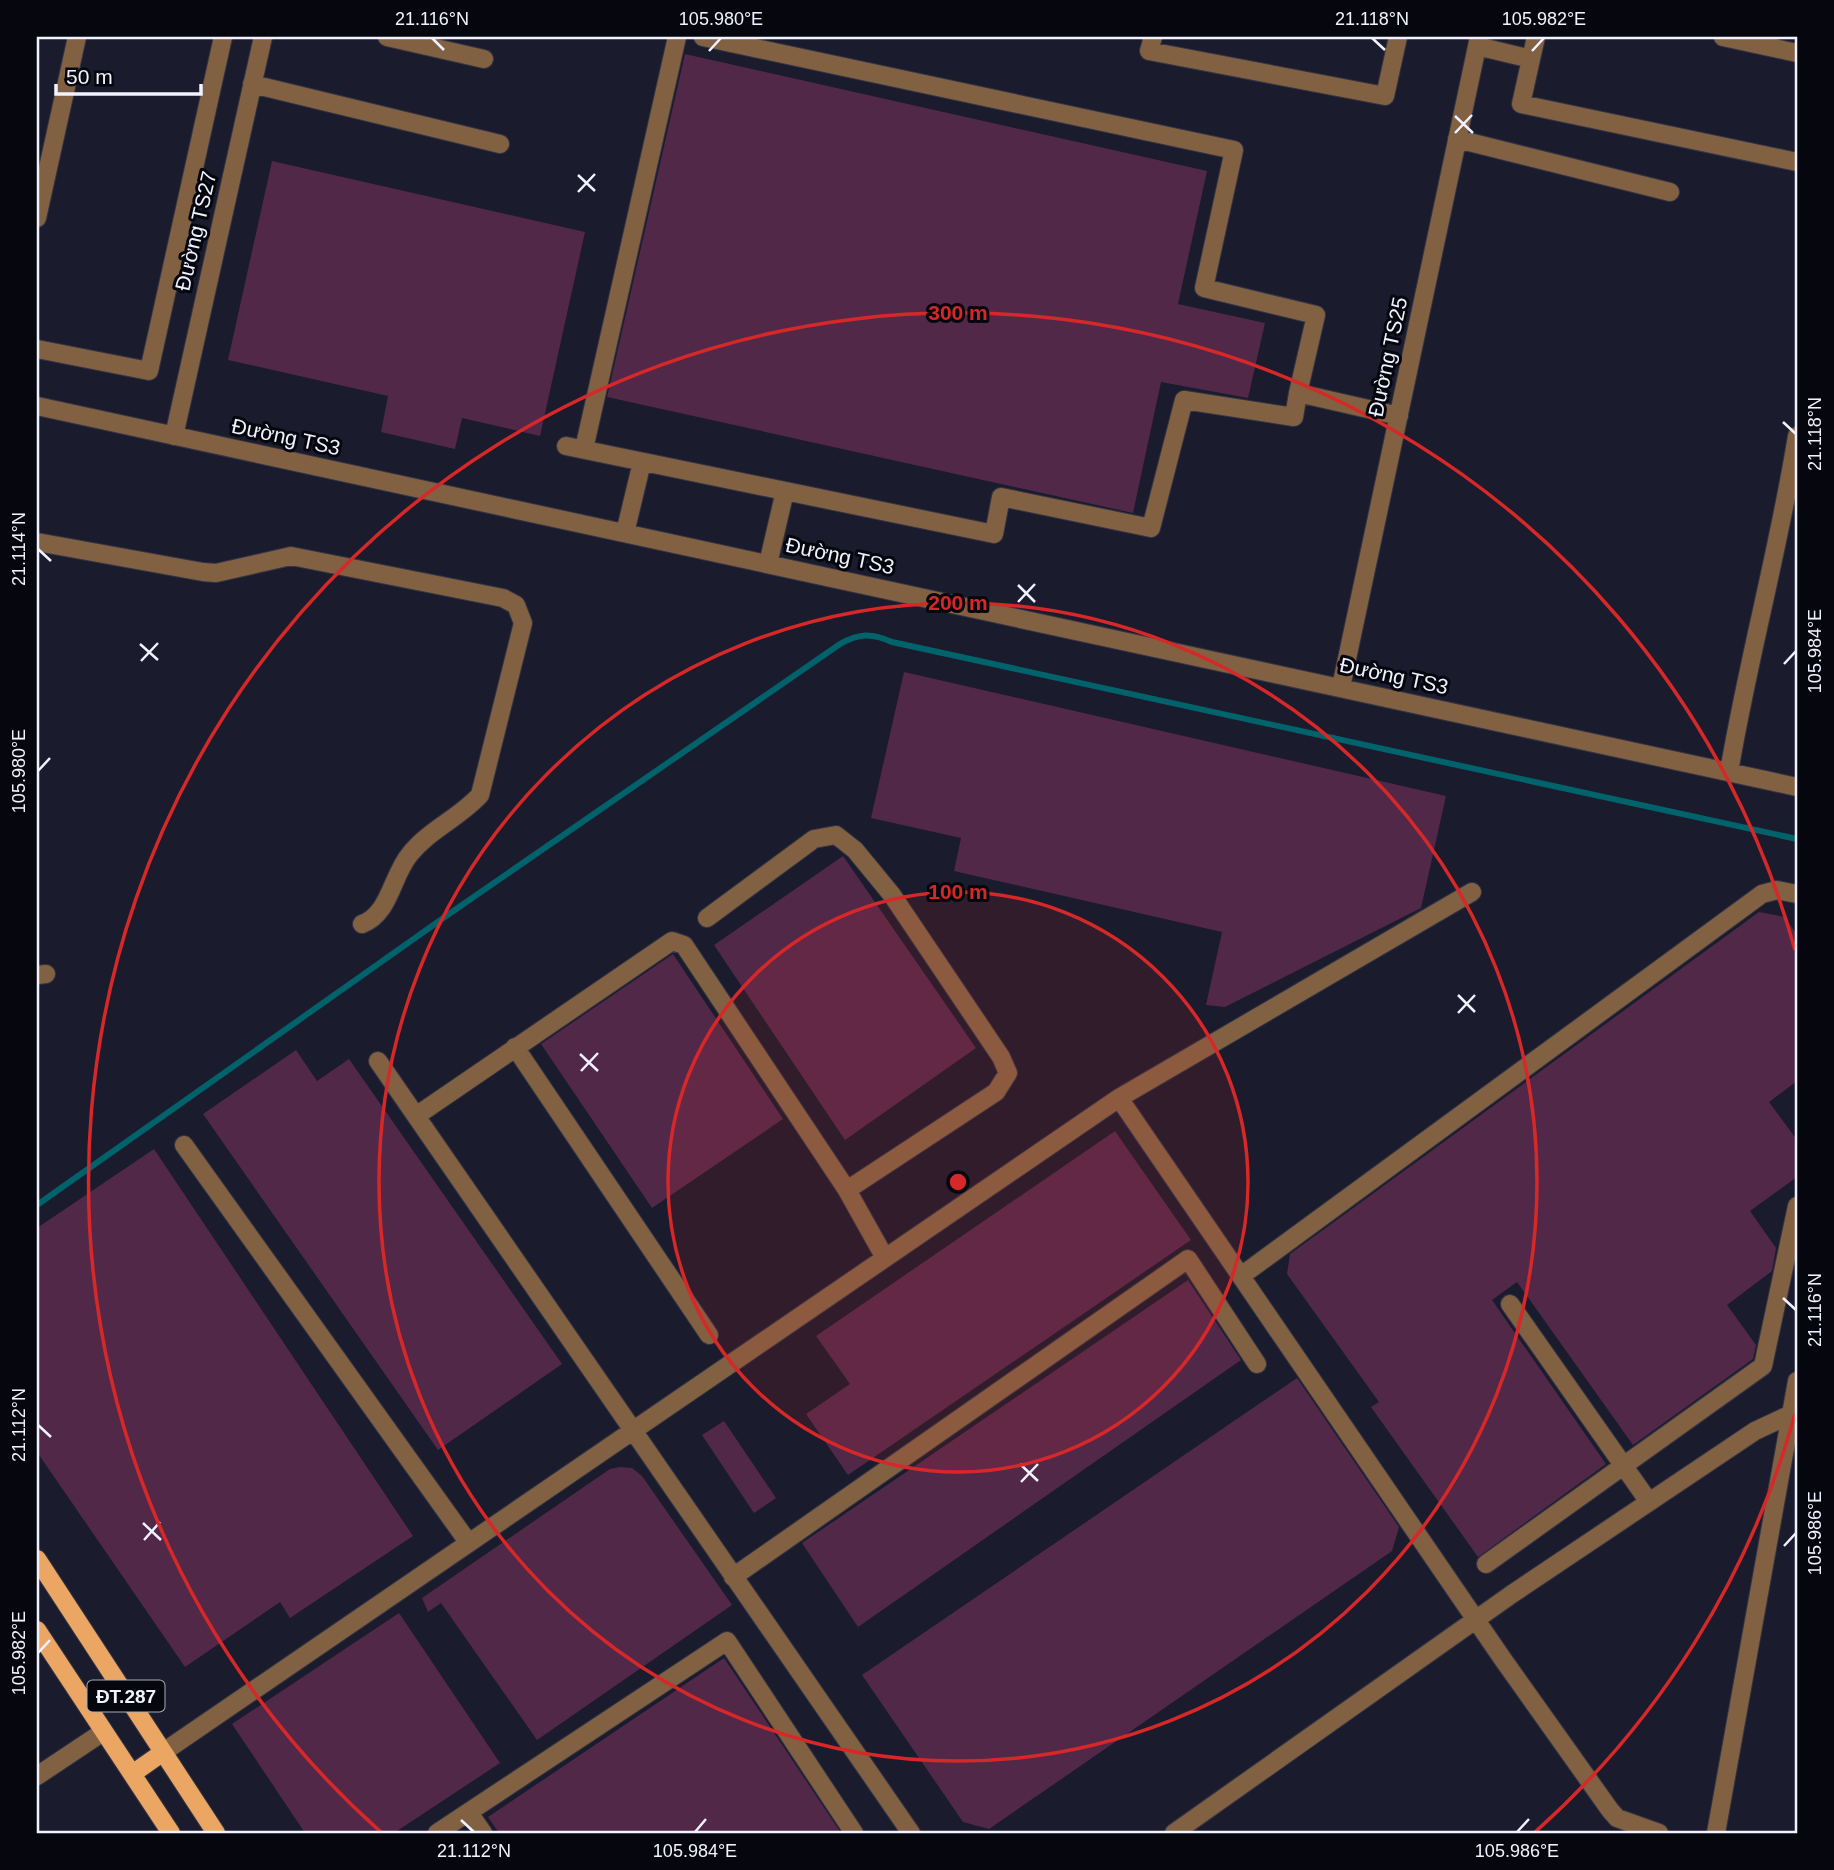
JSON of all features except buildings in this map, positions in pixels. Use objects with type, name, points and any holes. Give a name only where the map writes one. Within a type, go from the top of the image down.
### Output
[{"type":"main road","name":"ĐT.287","points":[[37,1559],[216,1833]]},
{"type":"main road","name":"ĐT.287","points":[[37,1630],[171,1833]]},
{"type":"main road","points":[[132,1773],[162,1753]]},
{"type":"street","points":[[37,212],[77,37]]},
{"type":"street","points":[[37,348],[149,371],[223,37]]},
{"type":"street","name":"Đường TS27","points":[[174,436],[263,37]]},
{"type":"street","points":[[387,37],[484,59]]},
{"type":"street","points":[[677,37],[575,448],[994,534],[1001,497],[1151,528],[1184,401],[1294,417],[1316,315],[1204,288],[1234,150],[703,37]]},
{"type":"street","points":[[1153,37],[1149,51],[1385,96],[1398,37]]},
{"type":"street","points":[[1536,37],[1521,104],[1797,162]]},
{"type":"street","points":[[1723,37],[1797,53]]},
{"type":"street","points":[[1478,41],[1531,58]]},
{"type":"street","name":"Đường TS25","points":[[1341,687],[1478,41]]},
{"type":"street","points":[[253,84],[500,144]]},
{"type":"street","points":[[1457,139],[1670,192]]},
{"type":"street","points":[[1298,393],[1399,416]]},
{"type":"street","name":"Đường TS3","points":[[37,406],[1797,787]]},
{"type":"street","points":[[1729,772],[1797,436]]},
{"type":"street","points":[[625,533],[642,462]]},
{"type":"street","points":[[768,564],[785,491]]},
{"type":"street","points":[[37,542],[216,573],[291,556],[503,598],[516,605],[523,623],[480,795],[467,809],[424,838],[408,856],[381,911],[371,921],[362,924]]},
{"type":"street","points":[[708,918],[814,839],[836,835],[855,850],[892,895],[1001,1057],[1008,1073],[996,1092],[847,1190]]},
{"type":"street","points":[[1241,1276],[1762,894],[1777,890],[1797,894]]},
{"type":"street","points":[[162,1753],[1119,1098],[1472,892]]},
{"type":"street","points":[[416,1116],[514,1046],[671,941],[677,941],[684,945],[847,1190],[885,1258]]},
{"type":"street","points":[[514,1046],[709,1335]]},
{"type":"street","points":[[378,1061],[911,1833]]},
{"type":"street","points":[[1119,1098],[1476,1620],[1614,1815],[1659,1833]]},
{"type":"street","points":[[184,1145],[468,1542]]},
{"type":"street","points":[[1486,1564],[1763,1366],[1797,1206]]},
{"type":"street","points":[[733,1577],[1188,1259],[1257,1364]]},
{"type":"street","points":[[1510,1304],[1649,1502]]},
{"type":"street","points":[[1716,1833],[1797,1381]]},
{"type":"street","points":[[1174,1833],[1649,1502],[1755,1431],[1791,1413]]},
{"type":"street","points":[[437,1833],[727,1641],[854,1833]]},
{"type":"street","points":[[37,1776],[103,1732]]},
{"type":"street","points":[[469,1813],[482,1833]]},
{"type":"waterway","points":[[37,1205],[449,914],[840,644],[860,636],[878,637],[1797,839]]}]
